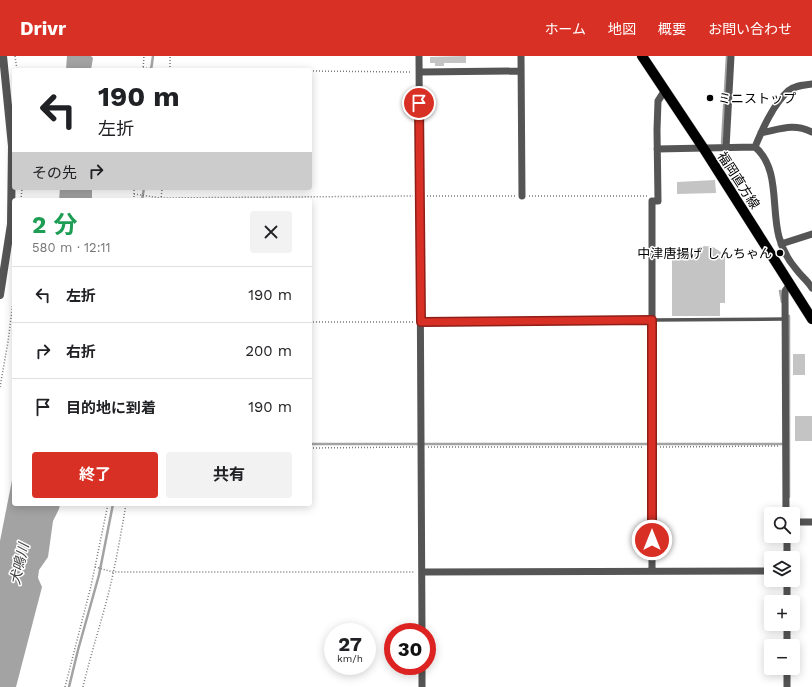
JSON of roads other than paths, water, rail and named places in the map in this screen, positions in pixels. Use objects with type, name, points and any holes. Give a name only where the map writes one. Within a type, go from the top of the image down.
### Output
[{"type":"main road","name":"福岡直方線","points":[[642,56],[704,149],[812,319]]},
{"type":"street","points":[[0,295],[11,224],[12,146],[3,56]]},
{"type":"street","points":[[419,56],[422,623]]},
{"type":"street","points":[[521,56],[522,196]]},
{"type":"street","points":[[726,148],[731,56]]},
{"type":"street","points":[[420,72],[521,71]]},
{"type":"street","points":[[755,147],[774,109],[789,91],[798,86],[812,84]]},
{"type":"street","points":[[652,571],[651,198],[658,201],[658,101],[664,90]]},
{"type":"street","points":[[761,134],[792,126],[802,127],[812,132]]},
{"type":"street","points":[[657,148],[704,149],[755,147],[760,151],[769,166],[779,238],[795,268],[812,288]]},
{"type":"street","points":[[782,244],[812,234]]},
{"type":"street","points":[[786,507],[785,291],[790,284]]},
{"type":"street","points":[[421,322],[652,320]]},
{"type":"street","points":[[800,522],[812,522]]},
{"type":"street","points":[[422,572],[764,571]]},
{"type":"street","points":[[422,675],[422,687]]},
{"type":"street","points":[[787,675],[787,687]]},
{"type":"lane","points":[[652,320],[785,320]]},
{"type":"water","points":[[71,56],[91,56],[93,58],[91,68],[75,68]]},
{"type":"water","points":[[60,190],[92,190],[92,198],[59,198]]},
{"type":"water","points":[[12,480],[12,506],[60,506],[53,521],[48,557],[39,570],[38,578],[42,587],[16,687],[0,687],[0,541]]},
{"type":"waterway","name":"犬鳴川","points":[[73,68],[74,56]]},
{"type":"waterway","points":[[151,68],[153,56]]},
{"type":"waterway","points":[[722,143],[727,56]]},
{"type":"waterway","points":[[142,198],[144,190]]},
{"type":"waterway","points":[[780,291],[782,302]]},
{"type":"waterway","points":[[786,315],[789,316],[789,497]]},
{"type":"waterway","points":[[312,444],[789,444]]},
{"type":"waterway","points":[[69,687],[99,575],[113,506]]},
{"type":"place","name":"ミニストップ","points":[[710,98]]},
{"type":"place","name":"中津唐揚げ しんちゃん","points":[[780,253]]}]
